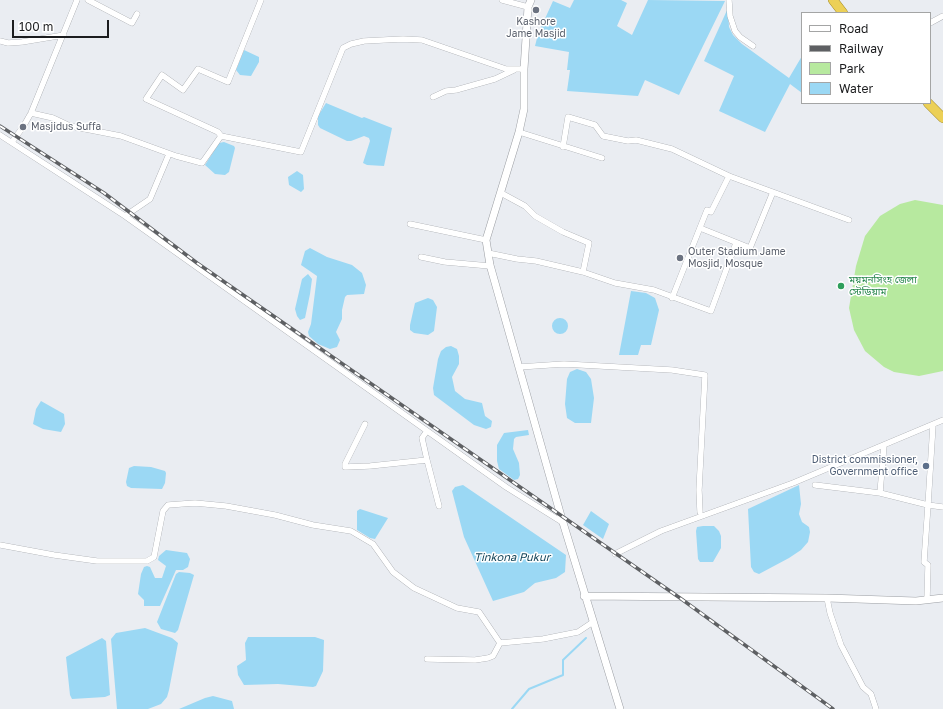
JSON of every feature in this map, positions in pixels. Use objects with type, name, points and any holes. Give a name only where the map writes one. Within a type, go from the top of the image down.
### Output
[{"type":"highway","points":[[833,0],[842,12]]},
{"type":"highway","points":[[929,104],[943,118]]},
{"type":"street","points":[[12,142],[24,127],[32,113],[77,0]]},
{"type":"street","points":[[88,0],[132,23],[137,14]]},
{"type":"street","points":[[261,0],[228,82],[198,69],[183,90],[162,75],[146,99],[218,132],[220,136],[302,152],[343,48],[364,41],[403,39],[422,40],[506,70],[524,70]]},
{"type":"street","points":[[502,0],[530,4],[524,70],[524,109],[519,132],[486,240],[490,266],[562,522],[620,709]]},
{"type":"street","points":[[729,0],[730,16],[735,31],[740,37],[753,46]]},
{"type":"street","points":[[931,22],[943,16]]},
{"type":"street","points":[[0,41],[8,43],[22,42],[64,35]]},
{"type":"street","points":[[433,97],[446,91],[456,90],[495,79],[516,70]]},
{"type":"street","points":[[32,113],[53,118],[70,126],[121,136],[169,154],[202,163],[220,136]]},
{"type":"street","points":[[563,147],[568,117],[595,125],[603,136],[628,141],[636,140],[672,149],[729,176],[849,220]]},
{"type":"street","points":[[519,132],[602,158]]},
{"type":"street","points":[[0,135],[125,216],[506,487],[562,522]]},
{"type":"street","points":[[125,216],[150,199],[169,154]]},
{"type":"street","points":[[672,298],[707,210],[711,212],[729,176]]},
{"type":"street","points":[[700,228],[750,248],[773,192]]},
{"type":"street","points":[[501,193],[563,232],[589,243],[583,272]]},
{"type":"street","points":[[410,224],[486,240]]},
{"type":"street","points":[[488,253],[536,261],[583,272],[615,283],[654,290],[672,298],[711,310],[736,243]]},
{"type":"street","points":[[421,257],[445,262],[490,266]]},
{"type":"street","points":[[519,367],[564,364],[672,370],[705,375],[699,490],[700,512]]},
{"type":"street","points":[[615,554],[661,531],[793,483],[943,420]]},
{"type":"street","points":[[365,424],[345,464],[345,467],[427,460]]},
{"type":"street","points":[[927,600],[928,565],[924,562],[933,424]]},
{"type":"street","points":[[427,431],[422,438],[439,506]]},
{"type":"street","points":[[880,493],[884,445]]},
{"type":"street","points":[[815,485],[880,493],[928,505],[943,507]]},
{"type":"street","points":[[0,546],[54,556],[97,561],[148,561],[154,557],[163,511],[168,505],[195,503],[226,506],[275,515],[313,525],[351,531],[373,544],[393,572],[414,588],[457,608],[479,612],[500,643]]},
{"type":"street","points":[[584,596],[927,600],[943,598]]},
{"type":"street","points":[[827,598],[830,613],[841,645],[863,687],[871,694],[876,709]]},
{"type":"street","points":[[500,643],[543,639],[578,632],[593,622]]},
{"type":"street","points":[[427,659],[475,660],[488,658],[493,656],[500,643]]},
{"type":"green space","points":[[915,200],[943,205],[943,371],[919,376],[894,372],[884,367],[865,351],[854,330],[849,308],[856,266],[865,236],[880,216],[900,204]]},
{"type":"water","points":[[574,0],[621,0],[627,3],[617,26],[632,35],[648,0],[725,1],[679,95],[645,80],[638,96],[567,91],[570,70],[567,70],[569,52],[535,46],[538,34],[553,1],[570,8]]},
{"type":"water","points":[[728,8],[729,27],[733,35],[742,44],[789,78],[801,58],[801,92],[790,84],[765,132],[719,111],[734,76],[704,61]]},
{"type":"water","points":[[244,50],[259,57],[259,62],[251,76],[240,75],[236,70]]},
{"type":"water","points":[[326,103],[362,118],[364,117],[392,128],[384,166],[367,165],[363,163],[370,141],[369,138],[364,136],[347,141],[320,128],[318,125],[318,116]]},
{"type":"water","points":[[224,142],[234,146],[235,148],[229,172],[225,175],[215,174],[205,165],[219,143]]},
{"type":"water","points":[[297,171],[303,175],[304,189],[301,192],[289,185],[288,177]]},
{"type":"water","points":[[310,248],[327,257],[352,265],[362,273],[366,285],[364,294],[347,295],[345,297],[342,310],[342,319],[336,332],[340,340],[337,347],[330,349],[318,344],[309,336],[308,332],[311,324],[317,276],[301,265],[305,251]]},
{"type":"water","points":[[308,274],[312,279],[310,294],[305,318],[300,320],[295,309],[302,279]]},
{"type":"water","points":[[631,291],[646,293],[655,298],[659,310],[651,345],[641,345],[638,355],[619,355]]},
{"type":"water","points":[[428,298],[433,300],[437,307],[434,331],[428,335],[414,333],[410,330],[410,325],[415,303]]},
{"type":"water","points":[[560,318],[567,323],[568,326],[563,333],[560,334],[553,329],[552,326],[557,319]]},
{"type":"water","points":[[451,346],[457,349],[459,356],[459,364],[452,377],[455,391],[465,399],[482,403],[485,416],[492,421],[491,427],[486,429],[474,425],[434,395],[433,388],[438,359],[441,351],[446,347]]},
{"type":"water","points":[[577,369],[586,372],[591,379],[594,398],[591,423],[575,423],[567,418],[565,404],[567,379],[570,372]]},
{"type":"water","points":[[41,401],[64,414],[65,424],[61,432],[43,429],[33,424],[36,409]]},
{"type":"water","points":[[528,430],[529,435],[516,437],[514,439],[513,449],[519,463],[520,475],[518,479],[514,480],[499,469],[497,461],[497,445],[504,433]]},
{"type":"water","points":[[134,466],[151,467],[165,471],[165,483],[162,489],[131,488],[127,486],[126,482],[129,468]]},
{"type":"water","name":"Tinkona Pukur","points":[[463,485],[566,555],[565,572],[556,578],[535,583],[524,592],[493,601],[464,537],[452,491],[455,487]]},
{"type":"water","points":[[799,485],[801,504],[799,514],[802,522],[809,527],[810,532],[808,542],[801,550],[789,558],[759,574],[754,572],[751,567],[748,509]]},
{"type":"water","points":[[360,509],[388,518],[375,539],[370,538],[357,530],[357,511]]},
{"type":"water","points":[[591,511],[609,524],[603,539],[583,525]]},
{"type":"water","points":[[714,526],[719,531],[721,536],[721,548],[713,562],[700,562],[698,559],[696,531],[697,527]]},
{"type":"water","points":[[166,550],[187,553],[190,559],[188,567],[183,570],[176,570],[160,606],[144,606],[144,600],[138,594],[141,574],[144,567],[147,566],[150,567],[155,578],[162,578],[166,566],[158,560],[159,556]]},
{"type":"water","points":[[179,572],[194,575],[178,630],[175,633],[161,629],[157,622],[176,574]]},
{"type":"water","points":[[145,628],[172,638],[178,643],[167,697],[161,704],[148,709],[117,709],[111,639],[116,633]]},
{"type":"water","points":[[248,637],[315,637],[324,640],[323,671],[316,686],[278,684],[244,685],[238,675],[237,666],[246,660],[245,643]]},
{"type":"water","points":[[102,638],[106,641],[110,695],[105,697],[72,699],[70,695],[66,657]]},
{"type":"water","points":[[213,696],[232,701],[234,709],[179,709],[205,698]]},
{"type":"waterway","points":[[512,709],[529,689],[563,675],[563,660],[586,638]]},
{"type":"railway","points":[[0,126],[104,193],[197,263],[680,598],[833,709]]},
{"type":"place","name":"Kashore Jame Masjid","points":[[536,10]]},
{"type":"place","name":"Masjidus Suffa","points":[[23,127]]},
{"type":"place","name":"Outer Stadium Jame Mosjid, Mosque","points":[[680,258]]},
{"type":"place","name":"ময়মনসিংহ জেলা স্টেডিয়াম","points":[[841,286]]},
{"type":"place","name":"District commissioner, Government office","points":[[926,466]]}]
